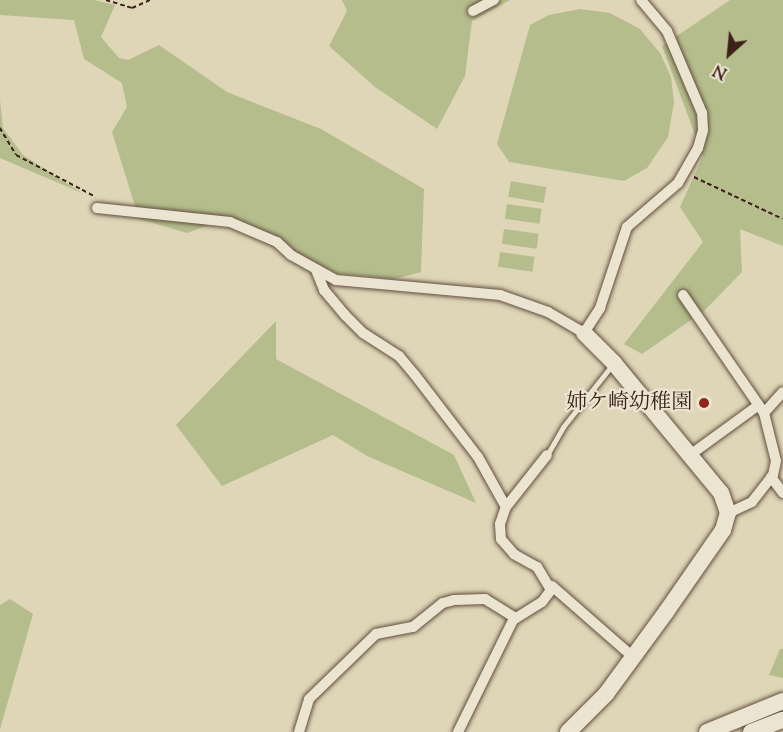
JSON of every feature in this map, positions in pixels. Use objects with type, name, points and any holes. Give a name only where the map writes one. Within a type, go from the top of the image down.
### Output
[{"type":"street","points":[[473,11],[494,0]]},
{"type":"street","points":[[584,333],[600,308],[627,227],[665,196],[686,173],[703,130],[702,113],[667,31],[641,0]]},
{"type":"street","points":[[97,203],[230,222],[277,242],[316,270],[336,280],[500,295],[548,312],[584,333],[614,363],[721,493],[728,513],[723,530],[606,694],[568,732]]},
{"type":"street","points":[[316,270],[324,290],[345,315],[363,333],[399,356],[415,375],[478,457],[506,507]]},
{"type":"street","points":[[682,295],[760,410],[777,461],[776,473],[783,493]]},
{"type":"street","points":[[690,455],[760,410],[779,404],[783,392]]},
{"type":"street","points":[[548,455],[506,507],[500,524],[501,539],[514,554],[537,567],[552,586],[633,657]]},
{"type":"street","points":[[728,513],[752,502],[776,473]]},
{"type":"street","points":[[458,732],[515,618],[542,602],[552,586]]},
{"type":"street","points":[[299,732],[309,699],[376,634],[413,627],[442,603],[454,600],[485,599],[515,618]]},
{"type":"street","points":[[707,732],[783,701]]},
{"type":"street","points":[[751,732],[783,720]]},
{"type":"lane","points":[[548,455],[563,427],[614,363]]},
{"type":"path","points":[[106,0],[132,8],[150,0]]},
{"type":"path","points":[[0,128],[16,155],[97,203]]},
{"type":"path","points":[[686,173],[783,219]]},
{"type":"green space","points":[[0,0],[94,0],[115,5],[101,37],[119,58],[128,60],[159,45],[227,92],[321,129],[424,189],[421,272],[394,279],[333,273],[229,218],[187,233],[139,219],[112,132],[127,107],[122,83],[84,59],[74,20],[0,15]]},
{"type":"green space","points":[[342,0],[510,0],[472,21],[465,76],[437,129],[375,87],[329,46],[347,11]]},
{"type":"green space","points":[[730,0],[783,0],[783,246],[740,229],[742,272],[704,311],[642,354],[624,344],[703,242],[680,207],[703,156],[662,46]]},
{"type":"green space","points":[[580,9],[610,13],[640,29],[660,53],[671,77],[674,102],[668,137],[647,168],[624,181],[509,162],[497,144],[530,25],[549,15]]},
{"type":"green space","points":[[0,100],[3,128],[23,155],[82,193],[0,158]]},
{"type":"green space","points":[[511,181],[546,187],[544,203],[508,197]]},
{"type":"green space","points":[[507,204],[542,209],[540,224],[505,219]]},
{"type":"green space","points":[[504,229],[539,234],[537,249],[502,244]]},
{"type":"green space","points":[[500,252],[535,257],[533,272],[498,267]]},
{"type":"green space","points":[[276,321],[276,359],[454,455],[476,503],[367,456],[333,435],[222,486],[176,425]]},
{"type":"green space","points":[[10,599],[33,614],[0,729],[0,605]]},
{"type":"green space","points":[[780,649],[783,649],[783,678],[769,675]]},
{"type":"place","name":"姉ケ崎幼稚園","points":[[704,403]]}]
